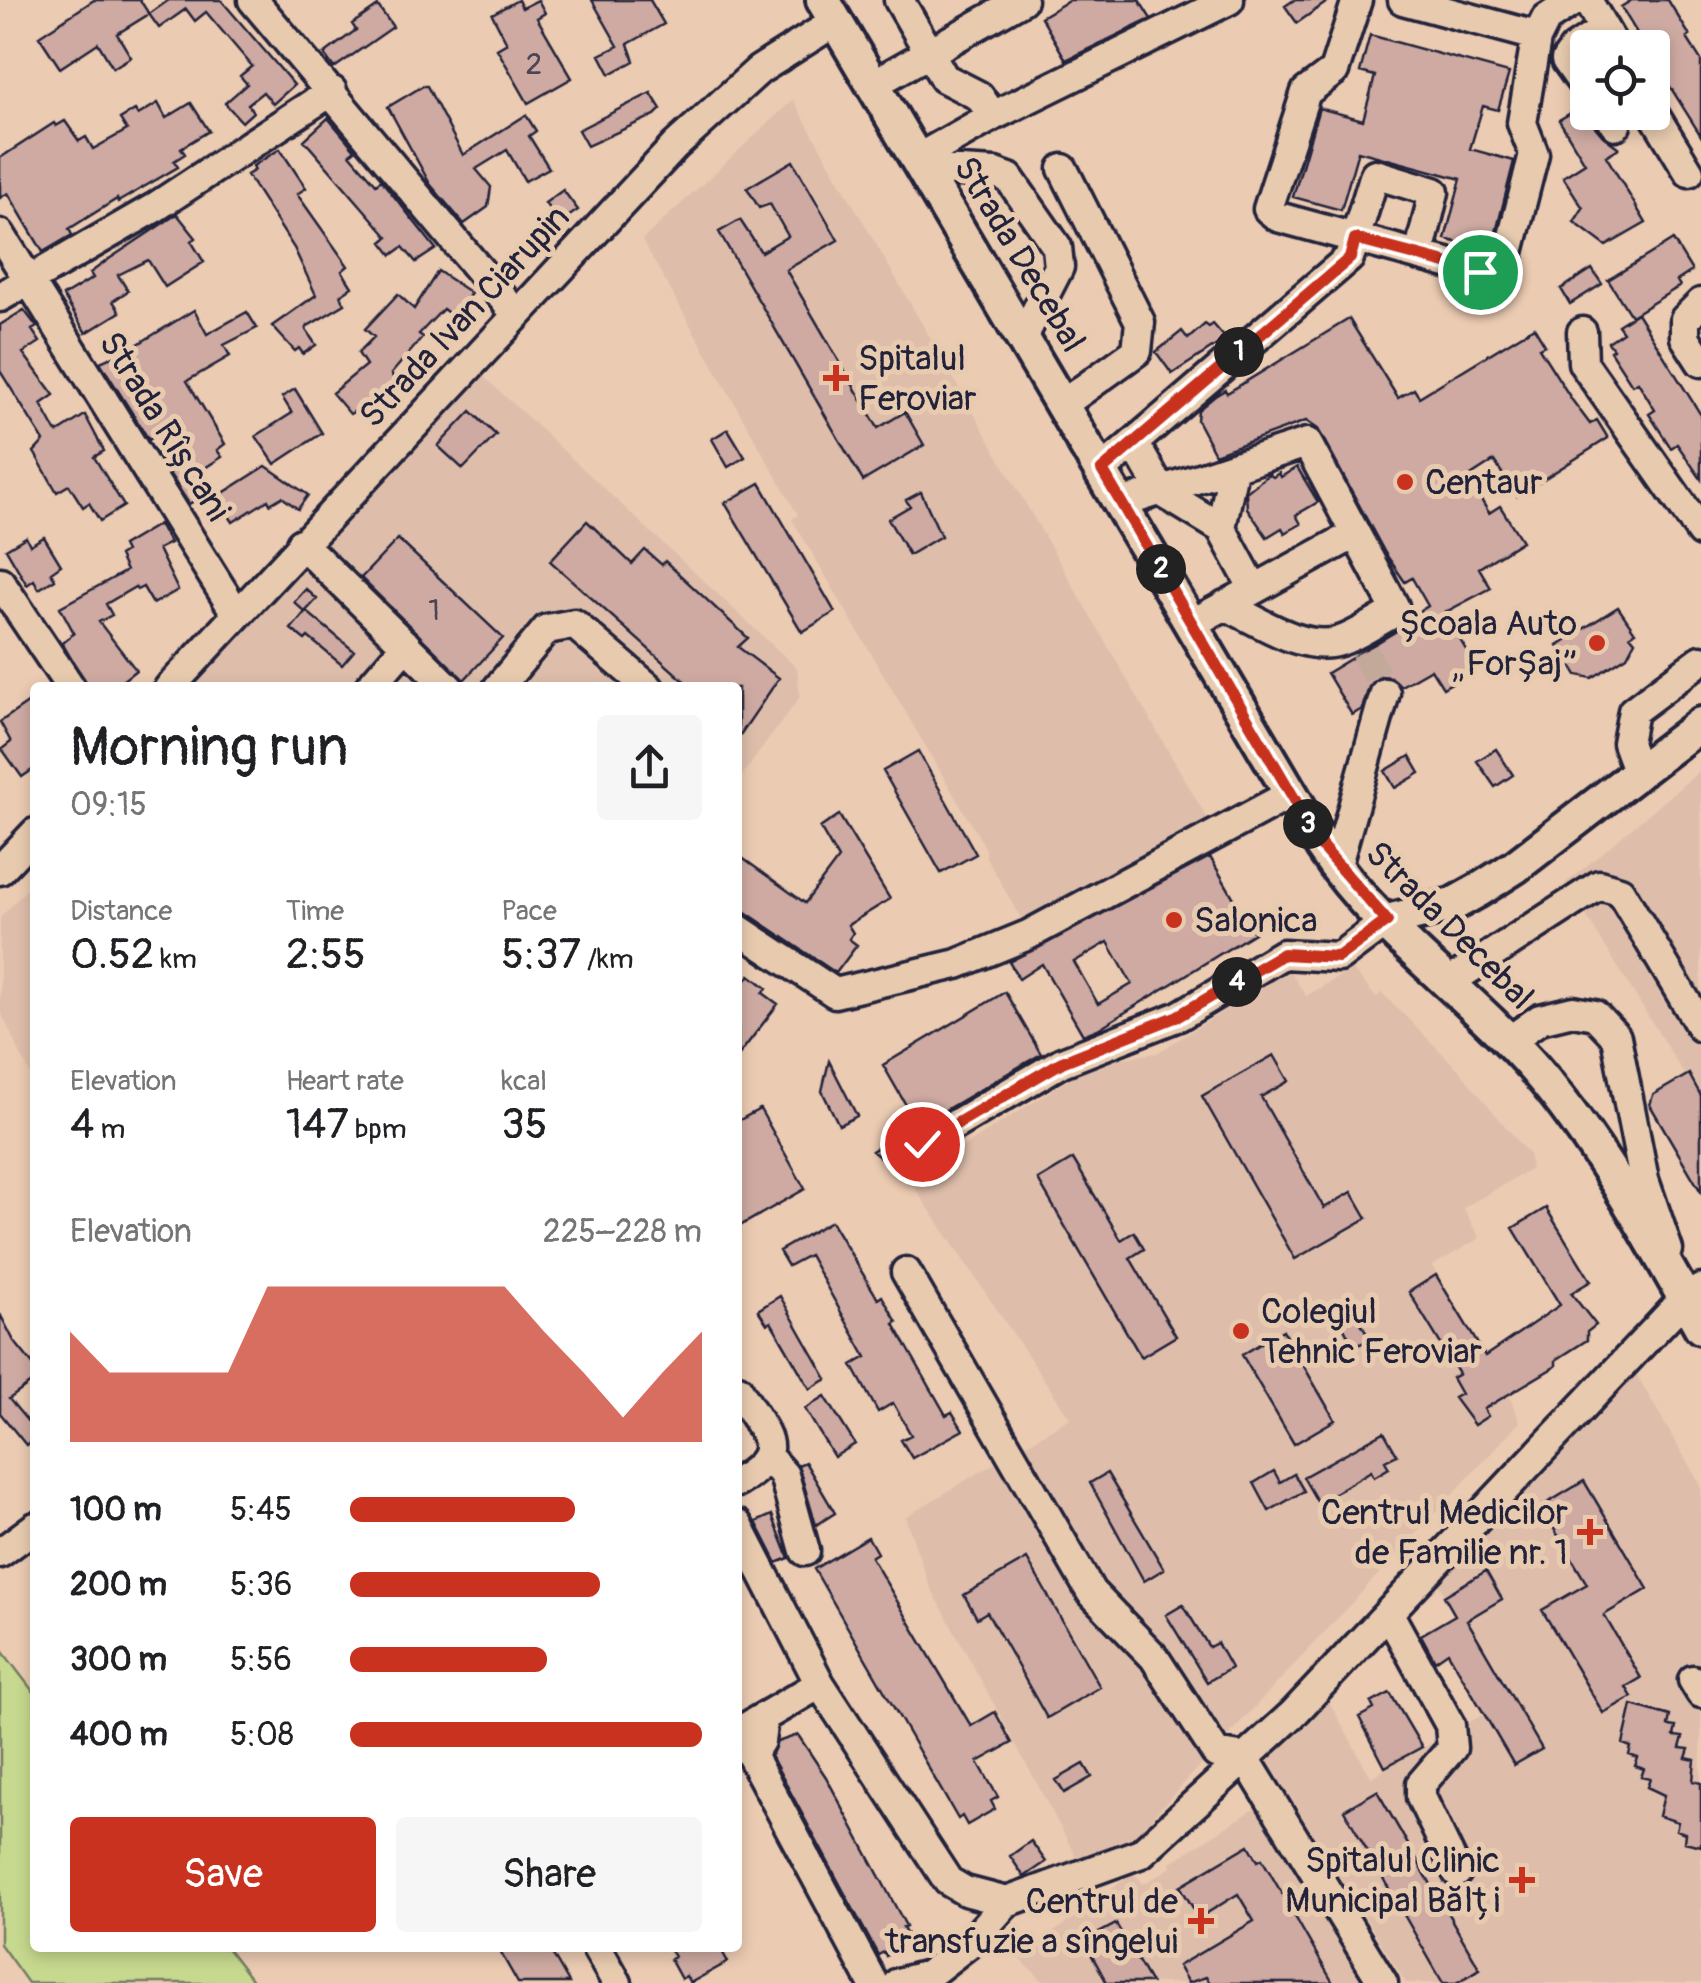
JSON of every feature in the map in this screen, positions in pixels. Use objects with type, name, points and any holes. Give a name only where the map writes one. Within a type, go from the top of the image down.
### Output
[{"type":"main road","name":"Strada Decebal","points":[[829,11],[1336,868],[1509,1041],[1574,1120],[1696,1305]]},
{"type":"main road","points":[[1387,921],[1452,905],[1479,890],[1701,724]]},
{"type":"street","points":[[253,0],[516,315]]},
{"type":"street","points":[[899,0],[944,78],[979,96],[993,116]]},
{"type":"street","points":[[872,85],[1022,0]]},
{"type":"street","points":[[921,164],[993,116],[1228,0]]},
{"type":"street","points":[[1357,0],[1334,70],[1306,92],[1268,209],[1278,217],[1480,272],[1495,272],[1506,264],[1534,154],[1522,123],[1536,39],[1546,19],[1575,0]]},
{"type":"street","points":[[1404,0],[1530,34],[1536,39]]},
{"type":"street","points":[[1587,0],[1605,30]]},
{"type":"street","name":"Strada Ivan Ciarupin","points":[[175,682],[236,612],[722,100],[829,11]]},
{"type":"street","points":[[0,298],[154,208],[332,92]]},
{"type":"street","points":[[1663,130],[1688,172]]},
{"type":"street","points":[[921,164],[1009,178],[1057,246],[1059,267],[1023,337]]},
{"type":"street","points":[[1063,170],[1140,322],[1142,336],[1137,351],[1063,404]]},
{"type":"street","points":[[1102,470],[1350,258],[1375,174],[1434,192],[1419,255]]},
{"type":"street","name":"Strada Rîșcani","points":[[0,234],[236,612]]},
{"type":"street","points":[[1701,303],[1685,319],[1684,329],[1701,362]]},
{"type":"street","points":[[1582,332],[1583,363],[1701,532]]},
{"type":"street","points":[[1134,443],[1162,492],[1220,528],[1254,589]]},
{"type":"street","points":[[1122,504],[1308,443],[1394,606],[1390,614],[1359,642],[1317,643],[1292,637],[1226,605]]},
{"type":"street","points":[[1220,528],[1232,470]]},
{"type":"street","points":[[1193,623],[1355,534]]},
{"type":"street","points":[[301,543],[443,682]]},
{"type":"street","points":[[0,582],[67,682]]},
{"type":"street","points":[[503,682],[547,629],[574,624],[642,682]]},
{"type":"street","points":[[374,682],[406,645]]},
{"type":"street","points":[[1638,773],[1627,743],[1633,711],[1701,660]]},
{"type":"street","points":[[1336,868],[1385,693]]},
{"type":"street","points":[[742,932],[835,993],[957,964],[1028,935],[1291,794]]},
{"type":"street","points":[[0,870],[30,838]]},
{"type":"street","points":[[1449,982],[1600,885],[1612,887],[1620,892],[1701,1026]]},
{"type":"street","points":[[922,1144],[1062,1062],[1178,1016],[1283,954],[1338,957],[1387,921]]},
{"type":"street","points":[[898,1983],[928,1975],[972,1940],[1007,1902],[1141,1853],[1294,1714],[1696,1305],[1644,1180],[1616,1037],[1595,1015],[1573,1012],[1540,1019],[1509,1041]]},
{"type":"street","points":[[906,1272],[1091,1592],[1154,1658],[1216,1753],[1245,1758],[1383,1983]]},
{"type":"street","points":[[742,1397],[769,1446],[768,1458],[742,1479]]},
{"type":"street","points":[[768,1458],[784,1474],[805,1550]]},
{"type":"street","points":[[0,1553],[30,1531]]},
{"type":"street","points":[[742,1533],[820,1684],[948,1881],[966,1892],[1007,1902]]},
{"type":"street","points":[[1389,1614],[1450,1724],[1452,1748],[1420,1784],[1420,1797],[1457,1872]]},
{"type":"street","points":[[820,1684],[750,1726],[760,1741],[751,1755],[873,1983]]},
{"type":"street","points":[[599,1952],[617,1983]]},
{"type":"shaded area","name":"Spitalul Feroviar","points":[[793,100],[1211,825],[1026,927],[986,857],[986,849],[792,519],[798,515],[642,240]]},
{"type":"shaded area","points":[[480,373],[797,668],[800,697],[742,776],[742,682],[192,682]]},
{"type":"shaded area","points":[[1701,770],[1701,1102],[1566,883]]},
{"type":"shaded area","points":[[30,885],[30,1074],[0,1010],[0,918]]},
{"type":"shaded area","name":"Colegiul Tehnic Feroviar","points":[[1352,969],[1376,997],[1382,993],[1458,1069],[1529,1155],[1531,1169],[1463,1208],[1480,1238],[1432,1266],[1510,1397],[1520,1422],[1132,1839],[1118,1848],[1077,1858],[929,1584],[905,1517],[1070,1418],[910,1181],[1096,1062],[1157,1053],[1289,970],[1306,996]]},
{"type":"shaded area","name":"Spitalul Clinic Municipal Bălți","points":[[1635,1372],[1701,1486],[1701,1983],[1406,1983],[1267,1760],[1328,1700],[1371,1777],[1486,1713],[1462,1623],[1435,1578]]},
{"type":"shaded area","name":"Centrul de transfuzie a sîngelui","points":[[1259,1806],[1370,1983],[1045,1983],[1019,1958],[1133,1873],[1144,1884]]},
{"type":"green space","points":[[0,1648],[30,1687],[30,1952],[230,1952],[254,1983],[28,1983],[0,1944]]},
{"type":"building","points":[[94,0],[140,0],[149,14],[117,34],[131,57],[113,68],[98,43],[60,68],[39,36]]},
{"type":"building","points":[[169,0],[221,0],[294,85],[273,104],[263,92],[248,104],[253,112],[242,122],[225,103],[247,84],[240,76],[252,66],[206,12],[195,21],[186,9],[159,28],[149,14]]},
{"type":"building","points":[[518,0],[522,8],[538,0],[545,13],[537,18],[572,78],[528,103],[497,49],[507,43],[492,14]]},
{"type":"building","points":[[592,0],[650,0],[664,24],[628,44],[634,61],[610,74],[600,55],[618,46]]},
{"type":"building","points":[[1070,0],[1139,0],[1151,19],[1066,60],[1041,17]]},
{"type":"building","points":[[1294,0],[1330,0],[1297,23],[1285,6]]},
{"type":"building","points":[[1632,0],[1668,0],[1701,60],[1701,136],[1670,87],[1670,30],[1635,30],[1621,7]]},
{"type":"building","points":[[378,6],[393,27],[334,68],[324,54],[356,30],[352,24]]},
{"type":"building","points":[[1370,35],[1509,73],[1498,110],[1483,106],[1470,149],[1514,161],[1491,252],[1445,239],[1461,179],[1358,151],[1341,210],[1293,197],[1319,108],[1363,120],[1375,76],[1360,72]]},
{"type":"building","points":[[427,86],[463,155],[526,115],[536,131],[529,136],[549,168],[525,181],[507,150],[476,169],[491,187],[488,207],[464,224],[430,184],[388,107]]},
{"type":"building","points":[[651,93],[661,109],[655,115],[587,146],[578,130]]},
{"type":"building","points":[[158,103],[166,118],[191,103],[209,131],[181,148],[185,154],[174,161],[178,167],[69,229],[72,235],[43,252],[8,193],[0,198],[0,158],[54,123],[56,126],[65,121],[79,141],[86,137],[93,149],[127,130],[120,119],[135,110],[138,115]]},
{"type":"building","points":[[1570,114],[1570,130],[1598,130],[1619,148],[1606,156],[1646,223],[1606,246],[1574,222],[1583,208],[1563,177],[1585,163],[1559,120]]},
{"type":"building","points":[[328,118],[355,150],[350,154],[376,184],[381,180],[436,249],[416,262],[403,247],[392,255],[382,242],[388,237],[304,140]]},
{"type":"building","points":[[280,149],[306,188],[297,194],[348,266],[342,271],[352,287],[340,295],[345,304],[308,326],[306,330],[316,345],[303,354],[299,348],[295,351],[272,326],[316,295],[294,248],[247,175],[255,170],[253,166]]},
{"type":"building","points":[[793,161],[838,240],[786,270],[878,428],[905,412],[924,445],[863,481],[719,232],[740,220],[761,252],[788,236],[770,204],[759,208],[747,188]]},
{"type":"building","points":[[563,190],[578,210],[559,223],[545,203]]},
{"type":"building","points":[[177,214],[196,238],[191,241],[204,262],[165,287],[148,260],[118,275],[128,291],[113,301],[120,312],[86,333],[63,296],[93,278],[90,273],[109,259]]},
{"type":"building","points":[[1673,240],[1692,271],[1677,281],[1680,286],[1631,316],[1608,280]]},
{"type":"building","points":[[1592,269],[1602,284],[1570,304],[1561,289]]},
{"type":"building","points":[[438,271],[471,293],[455,318],[443,309],[419,334],[423,337],[391,374],[399,386],[350,414],[332,393],[366,365],[358,353],[374,337],[365,329],[398,294],[414,309]]},
{"type":"building","points":[[24,310],[37,327],[32,330],[40,342],[23,353],[54,395],[41,404],[57,433],[85,415],[104,451],[94,457],[124,506],[100,521],[89,503],[83,507],[69,485],[57,492],[34,452],[44,441],[0,371],[0,325]]},
{"type":"building","points":[[194,310],[207,334],[247,312],[257,328],[224,345],[230,356],[187,381],[225,444],[217,450],[222,457],[197,473],[209,492],[189,504],[169,473],[192,458],[169,423],[149,440],[100,362],[130,349]]},
{"type":"building","points":[[1637,313],[1701,415],[1701,479],[1677,444],[1671,448],[1649,414],[1655,410],[1638,382],[1632,385],[1610,351],[1613,349],[1608,342],[1623,332],[1618,325]]},
{"type":"building","points":[[1349,319],[1398,398],[1414,389],[1419,397],[1534,327],[1545,345],[1539,348],[1572,400],[1590,424],[1597,420],[1608,438],[1517,496],[1494,461],[1468,478],[1489,513],[1500,506],[1522,541],[1479,568],[1491,588],[1444,613],[1477,668],[1443,688],[1431,669],[1401,686],[1391,677],[1380,676],[1369,687],[1362,709],[1352,715],[1327,673],[1398,630],[1428,606],[1412,578],[1405,582],[1385,553],[1318,429],[1306,421],[1215,454],[1197,420],[1198,410],[1215,396],[1225,390],[1227,393]]},
{"type":"building","points":[[1205,324],[1213,324],[1226,339],[1172,374],[1156,352],[1182,331],[1188,339]]},
{"type":"building","points":[[295,389],[322,433],[275,464],[256,436],[292,413],[282,397]]},
{"type":"building","points":[[471,411],[496,435],[463,469],[438,446]]},
{"type":"building","points":[[728,429],[745,457],[728,467],[712,439]]},
{"type":"building","points":[[266,466],[308,495],[298,509],[282,497],[270,504],[268,500],[233,522],[217,497]]},
{"type":"building","points":[[1297,467],[1318,502],[1296,515],[1301,524],[1285,533],[1282,528],[1267,537],[1247,508],[1246,492],[1269,474],[1273,477],[1279,473],[1281,477]]},
{"type":"building","points":[[760,483],[835,612],[802,632],[725,503]]},
{"type":"building","points":[[921,492],[941,536],[909,555],[888,519],[910,506],[906,500]]},
{"type":"building","points":[[587,521],[632,564],[645,550],[662,565],[665,561],[748,638],[738,647],[779,678],[742,732],[742,682],[685,682],[550,561]]},
{"type":"building","points":[[159,524],[170,543],[158,549],[178,590],[153,604],[143,587],[135,587],[106,604],[112,615],[99,622],[136,670],[121,682],[85,682],[62,643],[74,633],[60,607],[126,571],[119,556],[125,552],[122,546]]},
{"type":"building","points":[[26,537],[30,545],[44,537],[61,565],[51,572],[55,579],[39,589],[34,580],[27,585],[6,549]]},
{"type":"building","points":[[398,539],[503,638],[464,680],[361,578]]},
{"type":"building","points":[[306,589],[317,599],[306,611],[354,651],[342,665],[308,637],[305,640],[291,629],[305,612],[294,602]]},
{"type":"building","name":"Școala Auto „ForȘaj”","points":[[1618,607],[1635,632],[1630,635],[1635,641],[1627,656],[1592,678],[1577,675],[1558,645]]},
{"type":"building","points":[[30,701],[30,771],[22,777],[2,749],[11,742],[0,722]]},
{"type":"building","points":[[1496,749],[1513,775],[1495,787],[1477,761]]},
{"type":"building","points":[[918,751],[976,854],[941,873],[883,771]]},
{"type":"building","points":[[1410,756],[1420,773],[1395,788],[1385,771]]},
{"type":"building","points":[[839,815],[890,899],[848,925],[853,933],[849,939],[857,945],[836,973],[742,910],[742,858],[805,903],[838,859],[820,828]]},
{"type":"building","points":[[1210,857],[1254,933],[1083,1035],[1042,964],[1019,979],[1009,962]],"holes":[[[1108,942],[1132,984],[1098,1004],[1074,962]]]},
{"type":"building","points":[[750,975],[767,988],[763,993],[778,1004],[742,1051],[742,976],[746,980]]},
{"type":"building","points":[[1005,992],[1041,1054],[918,1126],[883,1065]]},
{"type":"building","points":[[1274,1055],[1289,1081],[1261,1097],[1324,1208],[1352,1192],[1367,1218],[1295,1259],[1202,1096]]},
{"type":"building","points":[[829,1061],[857,1116],[839,1125],[822,1091]]},
{"type":"building","points":[[1689,1074],[1701,1096],[1701,1192],[1650,1105],[1653,1095]]},
{"type":"building","points":[[760,1109],[805,1189],[742,1225],[742,1119]]},
{"type":"building","points":[[898,1135],[924,1172],[909,1182],[872,1151]]},
{"type":"building","points":[[1073,1159],[1121,1240],[1134,1232],[1144,1249],[1130,1258],[1176,1336],[1141,1357],[1038,1180]]},
{"type":"building","points":[[1546,1208],[1591,1281],[1571,1293],[1596,1325],[1587,1332],[1587,1340],[1556,1360],[1556,1366],[1484,1409],[1488,1416],[1474,1425],[1454,1398],[1461,1394],[1452,1378],[1459,1374],[1409,1292],[1436,1275],[1485,1356],[1560,1305],[1513,1228]]},
{"type":"building","points":[[831,1221],[878,1299],[882,1296],[946,1415],[952,1412],[963,1430],[912,1458],[901,1440],[911,1435],[893,1403],[878,1412],[852,1365],[866,1357],[809,1255],[788,1266],[779,1251]]},
{"type":"building","points":[[780,1296],[827,1379],[810,1389],[771,1322],[767,1324],[758,1310]]},
{"type":"building","points":[[1355,1312],[1370,1339],[1354,1347],[1340,1320]]},
{"type":"building","points":[[0,1314],[30,1361],[30,1384],[9,1399],[30,1424],[30,1442],[26,1445],[0,1413]]},
{"type":"building","points":[[1283,1330],[1335,1420],[1294,1444],[1242,1355]]},
{"type":"building","points":[[825,1396],[855,1444],[834,1457],[805,1409]]},
{"type":"building","points":[[1384,1432],[1397,1455],[1385,1461],[1389,1468],[1374,1477],[1371,1471],[1318,1503],[1303,1477]]},
{"type":"building","points":[[805,1462],[835,1513],[816,1525],[798,1465]]},
{"type":"building","points":[[1274,1471],[1280,1482],[1294,1474],[1304,1491],[1269,1511],[1254,1483]]},
{"type":"building","points":[[1107,1473],[1164,1569],[1144,1581],[1090,1483]]},
{"type":"building","points":[[1584,1481],[1648,1589],[1604,1615],[1641,1678],[1626,1687],[1632,1697],[1603,1713],[1542,1610],[1587,1584],[1541,1507]]},
{"type":"building","points":[[772,1515],[789,1558],[777,1563],[756,1522]]},
{"type":"building","points":[[868,1537],[877,1553],[871,1557],[971,1726],[995,1712],[1012,1743],[978,1762],[998,1797],[991,1801],[995,1809],[967,1825],[962,1816],[958,1819],[814,1569]]},
{"type":"building","points":[[1027,1559],[1100,1687],[1047,1718],[987,1612],[977,1618],[964,1595]]},
{"type":"building","points":[[1486,1571],[1502,1599],[1467,1620],[1542,1749],[1514,1765],[1448,1652],[1435,1661],[1421,1635],[1455,1615],[1444,1596]]},
{"type":"building","points":[[1183,1605],[1209,1647],[1217,1643],[1231,1668],[1207,1682],[1166,1615]]},
{"type":"building","points":[[1390,1693],[1422,1747],[1385,1767],[1359,1717],[1374,1709],[1371,1703]]},
{"type":"building","points":[[1632,1705],[1670,1716],[1668,1726],[1676,1727],[1674,1736],[1683,1737],[1680,1748],[1689,1749],[1686,1758],[1695,1760],[1693,1781],[1701,1783],[1701,1846],[1684,1842],[1685,1833],[1676,1830],[1678,1822],[1659,1816],[1664,1795],[1647,1787],[1650,1779],[1641,1777],[1644,1769],[1635,1766],[1638,1758],[1629,1755],[1631,1747],[1623,1744]]},
{"type":"building","points":[[798,1735],[826,1777],[906,1926],[903,1927],[909,1938],[886,1956],[884,1952],[878,1955],[771,1756],[777,1742]]},
{"type":"building","points":[[1084,1764],[1092,1777],[1064,1793],[1056,1780]]},
{"type":"building","points":[[1377,1791],[1480,1969],[1456,1983],[1443,1983],[1344,1810]]},
{"type":"building","points":[[1031,1841],[1046,1862],[1024,1877],[1010,1856]]},
{"type":"building","points":[[1249,1845],[1258,1861],[1262,1859],[1333,1983],[1210,1983],[1206,1977],[1188,1983],[1178,1966],[1254,1921],[1238,1894],[1199,1918],[1180,1886]]},
{"type":"building","points":[[1116,1924],[1151,1983],[1107,1983],[1084,1941]]},
{"type":"building","points":[[500,1952],[551,1952],[569,1983],[518,1983]]},
{"type":"building","points":[[671,1952],[722,1952],[728,1962],[690,1983],[686,1976],[681,1979],[670,1959],[674,1957]]},
{"type":"tunnel","points":[[1364,651],[1385,693]]},
{"type":"place","name":"Spitalul Feroviar","points":[[836,378]]},
{"type":"place","name":"Centaur","points":[[1405,482]]},
{"type":"place","name":"Școala Auto „ForȘaj”","points":[[1597,643]]},
{"type":"place","name":"Salonica","points":[[1174,920]]},
{"type":"place","name":"Colegiul Tehnic Feroviar","points":[[1241,1331]]},
{"type":"place","name":"Centrul Medicilor de Familie nr. 1","points":[[1590,1532]]},
{"type":"place","name":"Spitalul Clinic Municipal Bălți","points":[[1522,1880]]},
{"type":"place","name":"Centrul de transfuzie a sîngelui","points":[[1201,1921]]},
{"type":"route","points":[[922,1144],[1062,1062],[1094,1053],[1178,1016],[1283,954],[1338,957],[1387,921],[1336,868],[1323,848],[1102,470],[1350,258],[1355,239],[1480,272]]}]
